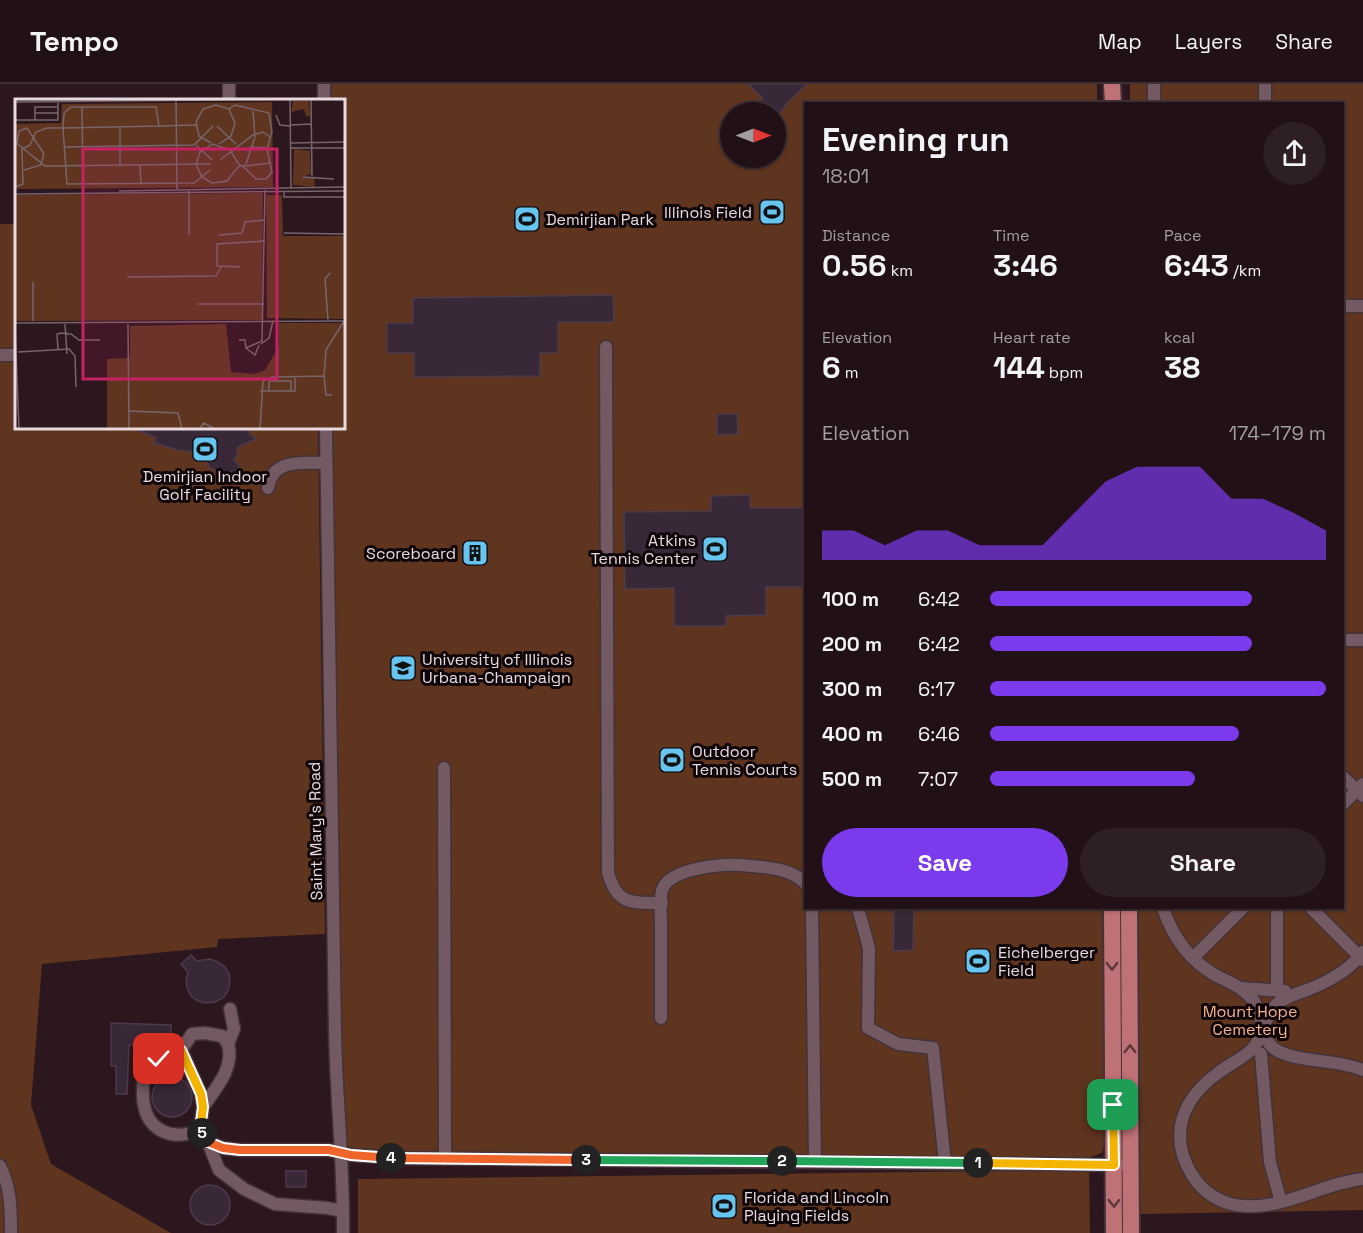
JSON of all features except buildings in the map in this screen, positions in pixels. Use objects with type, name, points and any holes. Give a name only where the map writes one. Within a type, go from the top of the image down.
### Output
[{"type":"main road","points":[[1112,84],[1113,102]]},
{"type":"main road","points":[[1112,909],[1122,1165],[1131,1233]]},
{"type":"main road","points":[[1114,1233],[1122,1165],[1129,909]]},
{"type":"street","points":[[1154,84],[1154,102]]},
{"type":"street","points":[[1265,84],[1265,102]]},
{"type":"street","points":[[1344,306],[1363,306]]},
{"type":"street","points":[[606,347],[608,872],[611,887],[621,899],[638,903],[662,903]]},
{"type":"street","name":"Saint Mary's Road","points":[[326,429],[335,1046],[343,1233]]},
{"type":"street","points":[[268,488],[269,479],[277,469],[289,463],[326,463]]},
{"type":"street","points":[[1344,640],[1363,640]]},
{"type":"street","points":[[444,768],[445,1159]]},
{"type":"street","points":[[1344,777],[1361,790],[1344,803]]},
{"type":"street","points":[[661,1018],[662,903],[663,888],[669,881],[684,873],[708,866],[734,865],[783,871],[804,882]]},
{"type":"street","points":[[812,909],[815,1162]]},
{"type":"street","points":[[858,909],[869,948],[868,1028],[898,1044],[933,1047],[945,1163]]},
{"type":"street","points":[[1162,909],[1175,936],[1193,958],[1209,971],[1240,988],[1257,1005],[1265,1037],[1271,1047],[1285,1054]]},
{"type":"street","points":[[1193,958],[1242,909]]},
{"type":"street","points":[[1277,909],[1277,991]]},
{"type":"street","points":[[1312,909],[1362,956],[1330,979],[1278,1003],[1254,1048],[1206,1082],[1184,1112],[1179,1137],[1182,1154],[1194,1179],[1204,1190],[1227,1204],[1261,1207],[1343,1181],[1363,1179]]},
{"type":"street","points":[[1240,988],[1288,991],[1294,995]]},
{"type":"street","points":[[228,1044],[234,1029],[230,1010]]},
{"type":"street","points":[[200,1130],[175,1136],[156,1128],[144,1105],[143,1086],[145,1072],[159,1059],[181,1050],[192,1034],[205,1033],[222,1036],[231,1052],[230,1064],[203,1107]]},
{"type":"street","points":[[181,1050],[201,1094],[203,1107],[200,1130],[208,1142],[219,1170],[244,1189],[275,1204],[343,1211]]},
{"type":"street","points":[[1241,1058],[1261,1054],[1285,1054],[1340,1063],[1363,1070]]},
{"type":"street","points":[[1261,1054],[1270,1162],[1281,1202]]},
{"type":"street","points":[[208,1142],[223,1148],[240,1150],[329,1150],[386,1157],[445,1159],[1122,1165]]},
{"type":"street","points":[[0,1166],[6,1177],[9,1191],[11,1233]]},
{"type":"green space","name":"University of Illinois Urbana-Champaign","points":[[330,84],[1097,84],[1097,102],[804,102],[804,909],[1103,909],[1105,1140],[1102,1153],[1078,1159],[367,1152],[351,1150],[346,1144],[338,875],[333,429],[345,429],[345,99],[330,99]]},
{"type":"green space","name":"Mount Hope Cemetery","points":[[1130,84],[1363,84],[1363,1210],[1139,1214],[1136,909],[1344,909],[1344,102],[1130,102]]},
{"type":"green space","points":[[0,224],[15,224],[15,429],[318,429],[325,934],[218,939],[217,947],[42,964],[31,1105],[51,1164],[171,1233],[0,1233]]},
{"type":"green space","name":"Florida and Lincoln Playing Fields","points":[[1089,1170],[1090,1233],[358,1233],[358,1179]]},
{"type":"place","name":"Illinois Field","points":[[772,212]]},
{"type":"place","name":"Demirjian Park","points":[[527,219]]},
{"type":"place","name":"Demirjian Indoor Golf Facility","points":[[205,449]]},
{"type":"place","name":"Atkins Tennis Center","points":[[715,549]]},
{"type":"place","name":"Scoreboard","points":[[475,553]]},
{"type":"place","name":"University of Illinois Urbana-Champaign","points":[[403,668]]},
{"type":"place","name":"Outdoor Tennis Courts","points":[[672,760]]},
{"type":"place","name":"Eichelberger Field","points":[[978,961]]},
{"type":"place","name":"Florida and Lincoln Playing Fields","points":[[724,1206]]},
{"type":"route","points":[[159,1059],[181,1050],[201,1094],[203,1107],[200,1130],[208,1142],[223,1148],[240,1150],[329,1150],[351,1155],[397,1158],[1114,1165],[1113,1105]]}]
